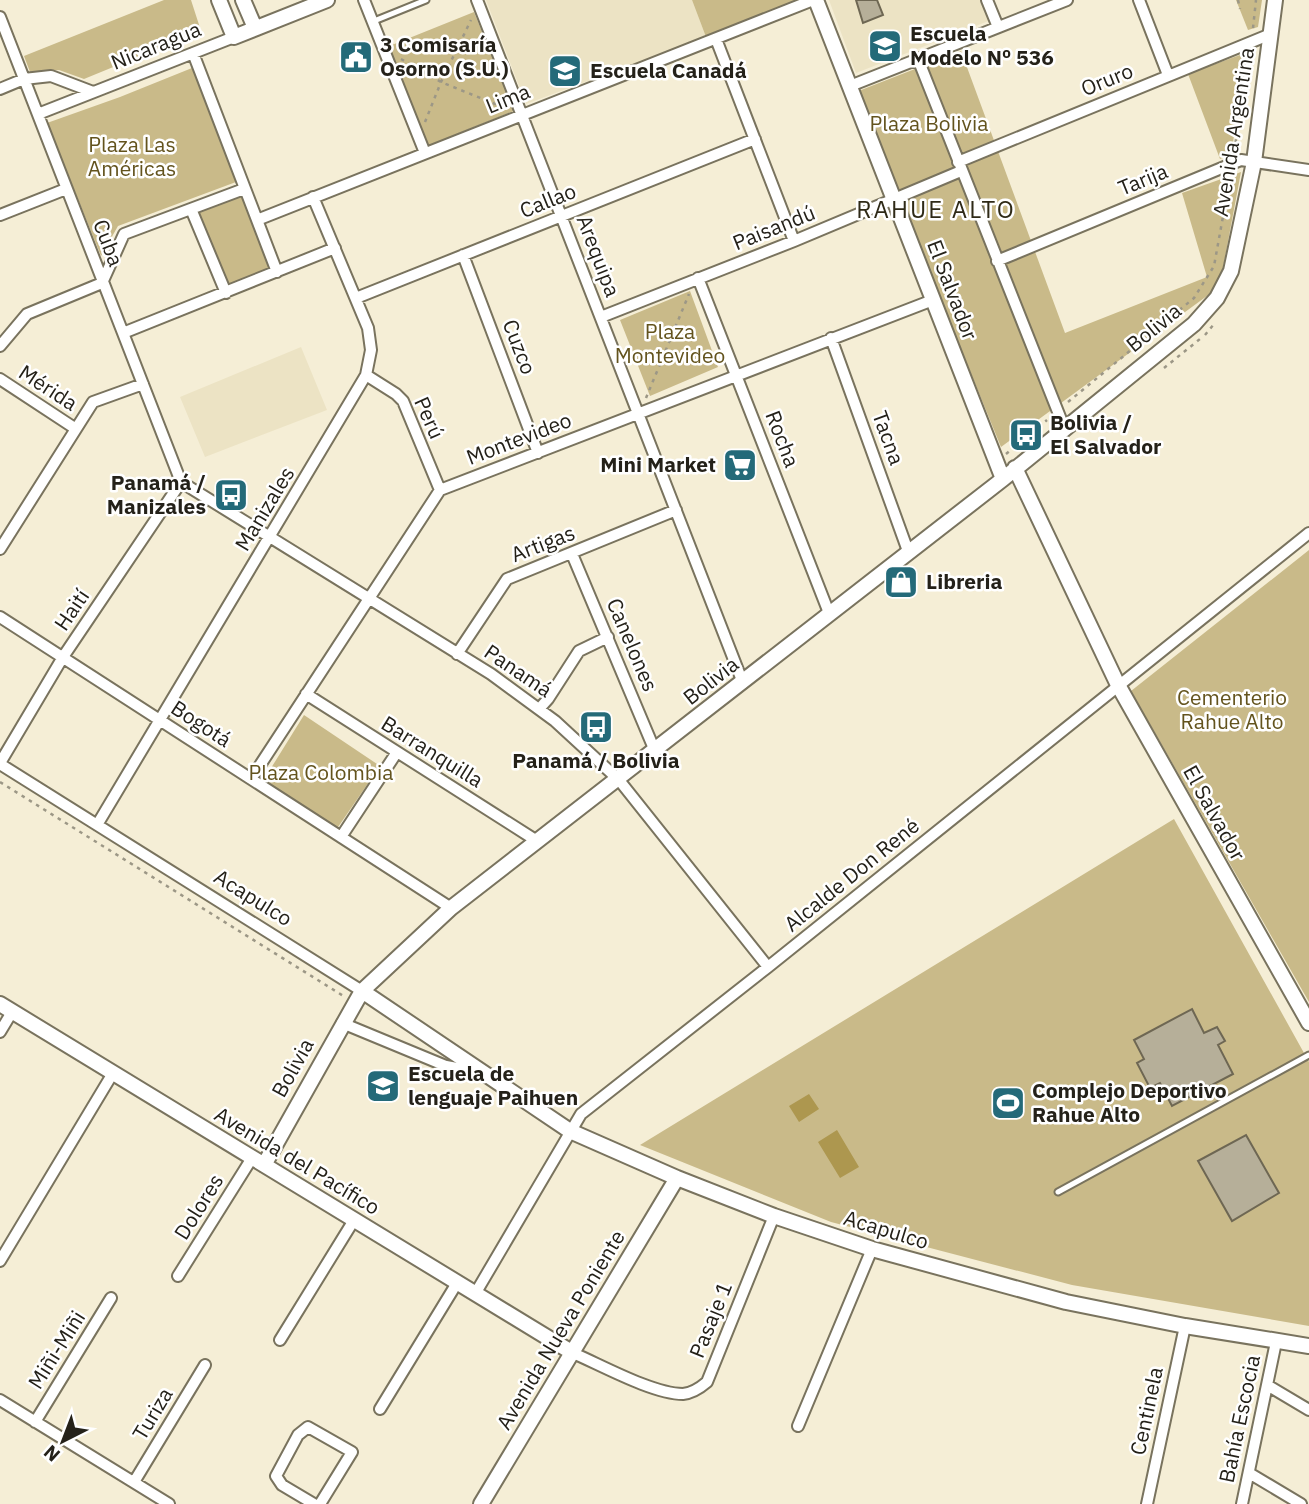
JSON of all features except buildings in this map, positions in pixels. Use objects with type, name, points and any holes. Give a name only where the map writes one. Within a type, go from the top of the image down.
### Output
[{"type":"street","points":[[219,0],[234,37],[327,0]]},
{"type":"street","points":[[243,0],[255,29]]},
{"type":"street","points":[[364,0],[425,153]]},
{"type":"street","name":"Lima","points":[[257,220],[815,0]]},
{"type":"street","name":"El Salvador","points":[[815,0],[1003,479]]},
{"type":"street","points":[[987,0],[998,27]]},
{"type":"street","points":[[850,86],[1067,0]]},
{"type":"street","points":[[1139,0],[1168,75]]},
{"type":"street","name":"Avenida Argentina","points":[[1231,271],[1254,162],[1275,0]]},
{"type":"street","name":"Arequipa","points":[[478,2],[743,683]]},
{"type":"street","name":"Cuba","points":[[0,17],[181,482]]},
{"type":"street","name":"Oruro","points":[[960,167],[1168,75],[1271,34]]},
{"type":"street","name":"Nicaragua","points":[[38,114],[234,37]]},
{"type":"street","points":[[716,39],[794,241]]},
{"type":"street","points":[[192,53],[277,272]]},
{"type":"street","points":[[918,59],[1064,427]]},
{"type":"street","name":"Nicaragua","points":[[0,89],[24,79],[51,76],[93,92]]},
{"type":"street","name":"Callao","points":[[356,298],[755,139]]},
{"type":"street","name":"Tarija","points":[[997,261],[1241,160],[1309,170]]},
{"type":"street","name":"Paisandú","points":[[601,317],[894,200],[960,167]]},
{"type":"street","points":[[0,215],[66,189]]},
{"type":"street","points":[[0,346],[27,314],[102,283],[124,234],[244,189]]},
{"type":"street","name":"Manizales","points":[[97,825],[366,375],[370,362],[370,339],[356,298],[313,197]]},
{"type":"street","points":[[191,209],[226,293]]},
{"type":"street","points":[[123,333],[335,248]]},
{"type":"street","name":"Cuzco","points":[[463,255],[538,453]]},
{"type":"street","name":"Bolivia","points":[[258,1161],[358,997],[451,908],[1003,479],[1194,324],[1217,299],[1231,271]]},
{"type":"street","name":"Rocha","points":[[698,278],[830,613]]},
{"type":"street","name":"Montevideo","points":[[440,490],[933,300]]},
{"type":"street","name":"Tacna","points":[[831,338],[908,551]]},
{"type":"street","name":"Perú","points":[[366,375],[403,401],[440,490]]},
{"type":"street","name":"Mérida","points":[[0,379],[76,429]]},
{"type":"street","points":[[0,548],[93,402],[143,384]]},
{"type":"street","name":"El Salvador","points":[[1015,468],[1118,685],[1309,1023]]},
{"type":"street","name":"Panamá","points":[[181,482],[491,674],[577,740],[619,780],[768,967]]},
{"type":"street","name":"Haití","points":[[0,764],[63,657],[181,482]]},
{"type":"street","points":[[251,779],[440,490]]},
{"type":"street","name":"Artigas","points":[[457,654],[507,579],[676,510]]},
{"type":"street","name":"Alcalde Don René","points":[[475,1294],[581,1114],[1309,533]]},
{"type":"street","name":"Canelones","points":[[572,554],[656,751]]},
{"type":"street","name":"Bogotá","points":[[0,617],[451,908]]},
{"type":"street","points":[[539,709],[579,651],[608,637]]},
{"type":"street","name":"Barranquilla","points":[[306,694],[537,841]]},
{"type":"street","points":[[341,837],[397,752]]},
{"type":"street","name":"Acapulco","points":[[0,764],[358,997],[570,1131],[677,1178],[774,1216],[872,1249],[1066,1302],[1185,1326],[1309,1346]]},
{"type":"street","points":[[0,1032],[6,1008]]},
{"type":"street","name":"Avenida del Pacífico","points":[[6,1008],[573,1353]]},
{"type":"street","name":"Acapulco","points":[[342,1023],[446,1066],[480,1072]]},
{"type":"street","points":[[0,1261],[113,1073]]},
{"type":"street","name":"Dolores","points":[[178,1276],[258,1161]]},
{"type":"street","name":"Avenida Nueva Poniente","points":[[481,1504],[677,1178]]},
{"type":"street","name":"Pasaje 1","points":[[573,1353],[660,1391],[684,1394],[698,1390],[707,1382],[774,1216]]},
{"type":"street","points":[[280,1340],[354,1220]]},
{"type":"street","points":[[798,1426],[872,1249]]},
{"type":"street","points":[[380,1409],[457,1283]]},
{"type":"street","name":"Miñi-Miñi","points":[[35,1422],[111,1298]]},
{"type":"street","name":"Centinela","points":[[1147,1504],[1185,1326]]},
{"type":"street","name":"Bahía Escocia","points":[[1242,1504],[1276,1342]]},
{"type":"street","name":"Turiza","points":[[134,1482],[205,1365]]},
{"type":"street","points":[[1268,1385],[1309,1410]]},
{"type":"street","points":[[0,1400],[169,1504]]},
{"type":"street","points":[[313,1504],[282,1485],[276,1476],[298,1435],[308,1427],[352,1452],[320,1504]]},
{"type":"street","points":[[1249,1473],[1301,1504]]},
{"type":"lane","points":[[372,21],[426,0]]},
{"type":"lane","points":[[1058,1192],[1309,1055]]},
{"type":"path","points":[[1238,0],[1240,9]]},
{"type":"path","points":[[1253,35],[1256,0]]},
{"type":"path","points":[[419,139],[441,82],[478,2]]},
{"type":"path","points":[[383,49],[441,82],[522,114]]},
{"type":"path","points":[[996,462],[1194,298],[1214,266],[1251,54]]},
{"type":"path","points":[[638,413],[649,394],[698,278]]},
{"type":"path","points":[[0,782],[358,997]]},
{"type":"shaded area","name":"Escuela Canadá","points":[[486,0],[692,0],[706,37],[526,104]]},
{"type":"shaded area","name":"Escuela Modelo Nº 536","points":[[829,0],[983,0],[991,20],[856,73]]},
{"type":"shaded area","points":[[301,347],[327,410],[205,457],[180,397]]},
{"type":"shaded area","points":[[809,1094],[819,1109],[799,1122],[789,1106]]},
{"type":"shaded area","points":[[837,1130],[859,1167],[840,1178],[818,1142]]},
{"type":"green space","points":[[164,0],[191,0],[201,31],[84,79],[59,70],[30,72],[24,56]]},
{"type":"green space","points":[[692,0],[798,0],[799,1],[706,37]]},
{"type":"green space","points":[[1236,0],[1262,0],[1258,27],[1248,30]]},
{"type":"green space","points":[[474,12],[514,111],[427,146],[387,47]]},
{"type":"green space","name":"Plaza Bolivia","points":[[961,51],[1065,333],[1207,277],[1182,193],[1241,172],[1223,268],[1211,293],[1001,447],[856,92]]},
{"type":"green space","points":[[1248,52],[1231,154],[1220,159],[1188,74]]},
{"type":"green space","name":"Plaza Las Américas","points":[[192,68],[236,182],[118,226],[101,256],[47,123]]},
{"type":"green space","points":[[242,195],[272,270],[228,287],[196,213]]},
{"type":"green space","name":"Plaza Montevideo","points":[[690,291],[718,367],[650,396],[620,320]]},
{"type":"green space","name":"Cementerio Rahue Alto","points":[[1309,550],[1309,1002],[1131,691]]},
{"type":"green space","name":"Plaza Colombia","points":[[304,715],[380,766],[336,830],[263,781]]},
{"type":"green space","name":"Complejo Deportivo Rahue Alto","points":[[1174,819],[1309,1062],[1309,1326],[1072,1285],[831,1222],[640,1145]]},
{"type":"place","name":"Escuela Modelo Nº 536","points":[[885,46]]},
{"type":"place","name":"3 Comisaría Osorno (S.U.)","points":[[356,57]]},
{"type":"place","name":"Escuela Canadá","points":[[565,71]]},
{"type":"place","name":"Bolivia / El Salvador","points":[[1026,435]]},
{"type":"place","name":"Mini Market","points":[[740,465]]},
{"type":"place","name":"Panamá / Manizales","points":[[231,495]]},
{"type":"place","name":"Libreria","points":[[901,582]]},
{"type":"place","name":"Panamá / Bolivia","points":[[596,727]]},
{"type":"place","name":"Escuela de lenguaje Paihuen","points":[[383,1086]]},
{"type":"place","name":"Complejo Deportivo Rahue Alto","points":[[1008,1103]]},
{"type":"district","name":"RAHUE ALTO","points":[[936,210]]}]
